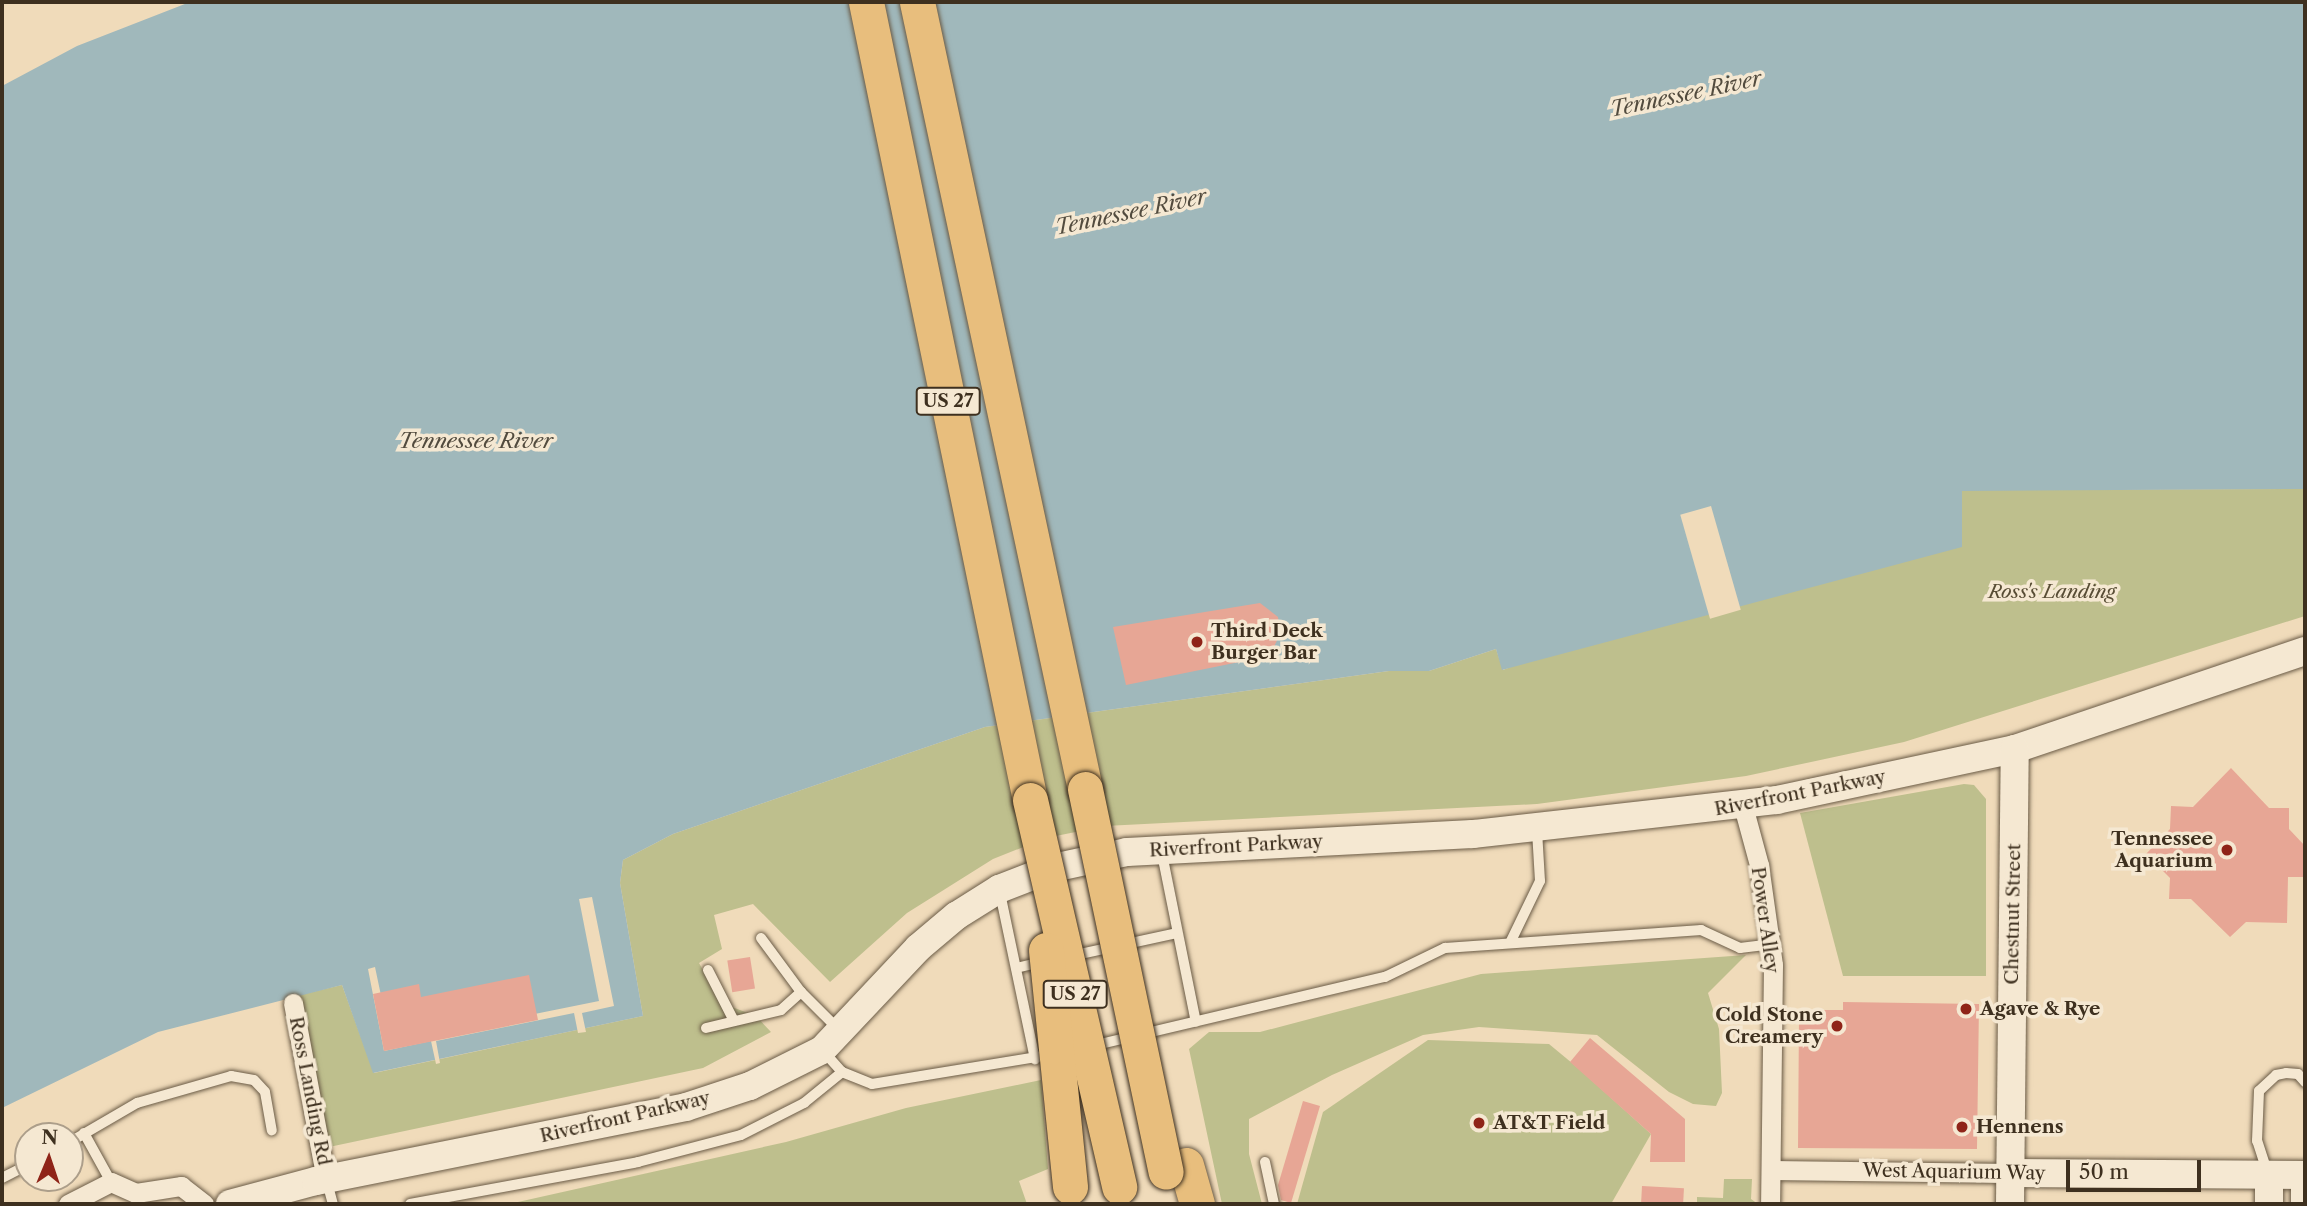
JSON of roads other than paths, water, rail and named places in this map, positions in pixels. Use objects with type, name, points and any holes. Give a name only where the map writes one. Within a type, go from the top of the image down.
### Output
[{"type":"highway","name":"US 27","points":[[866,2],[1030,800],[1121,1196]]},
{"type":"highway","name":"US 27","points":[[919,2],[925,41],[1085,789],[1175,1180]]},
{"type":"highway","points":[[1030,800],[1071,1196]]},
{"type":"highway","points":[[1175,1180],[1197,1204]]},
{"type":"main road","name":"Riverfront Parkway","points":[[232,1204],[330,1191],[687,1107],[750,1086],[831,1041],[918,948],[999,889],[1053,868],[1127,852],[1537,829],[1743,806],[2015,750],[2305,651]]},
{"type":"main road","name":"Chestnut Street","points":[[2010,1204],[2015,750]]},
{"type":"main road","name":"West Aquarium Way","points":[[2011,1173],[2305,1175]]},
{"type":"main road","points":[[2269,1175],[2269,1204]]},
{"type":"main road","points":[[2305,1175],[2305,1204]]},
{"type":"street","name":"Power Alley","points":[[1743,806],[1759,864],[1772,944],[1770,1204]]},
{"type":"street","name":"Ross Landing Rd","points":[[293,1003],[330,1191]]},
{"type":"street","name":"West Aquarium Way","points":[[1771,1170],[2011,1173]]},
{"type":"street","points":[[68,1204],[111,1182],[136,1193],[181,1186],[204,1204]]},
{"type":"lane","points":[[1510,943],[1540,881],[1537,829]]},
{"type":"lane","points":[[1161,850],[1196,1022]]},
{"type":"lane","points":[[999,889],[1035,1059]]},
{"type":"lane","points":[[761,938],[801,992],[831,1041],[842,1072],[872,1084],[1035,1059],[1196,1022],[1385,977],[1445,948],[1701,930],[1740,948],[1772,944]]},
{"type":"lane","points":[[1016,968],[1177,933]]},
{"type":"lane","points":[[708,970],[734,1021]]},
{"type":"lane","points":[[706,1028],[781,1010],[801,992]]},
{"type":"lane","points":[[410,1204],[638,1162],[741,1135],[804,1103],[842,1072]]},
{"type":"lane","points":[[2269,1175],[2257,1141],[2259,1091],[2276,1074],[2298,1074],[2305,1082]]},
{"type":"lane","points":[[111,1182],[84,1133],[137,1103],[231,1076],[254,1080],[265,1092],[272,1130]]},
{"type":"lane","points":[[1265,1162],[1274,1204]]},
{"type":"water","name":"Tennessee River","points":[[190,2],[2305,2],[2305,489],[1962,491],[1962,547],[1502,670],[1496,649],[1429,671],[1389,671],[985,727],[673,834],[623,860],[620,883],[643,1016],[373,1073],[342,985],[158,1032],[2,1108],[2,86],[77,46]]},
{"type":"place","name":"Third Deck Burger Bar","points":[[1197,642]]},
{"type":"place","name":"Tennessee Aquarium","points":[[2227,850]]},
{"type":"place","name":"Agave & Rye","points":[[1966,1009]]},
{"type":"place","name":"Cold Stone Creamery","points":[[1837,1026]]},
{"type":"place","name":"AT&T Field","points":[[1479,1123]]},
{"type":"place","name":"Hennens","points":[[1962,1127]]},
{"type":"park label","name":"Ross's Landing","points":[[2052,592]]}]
